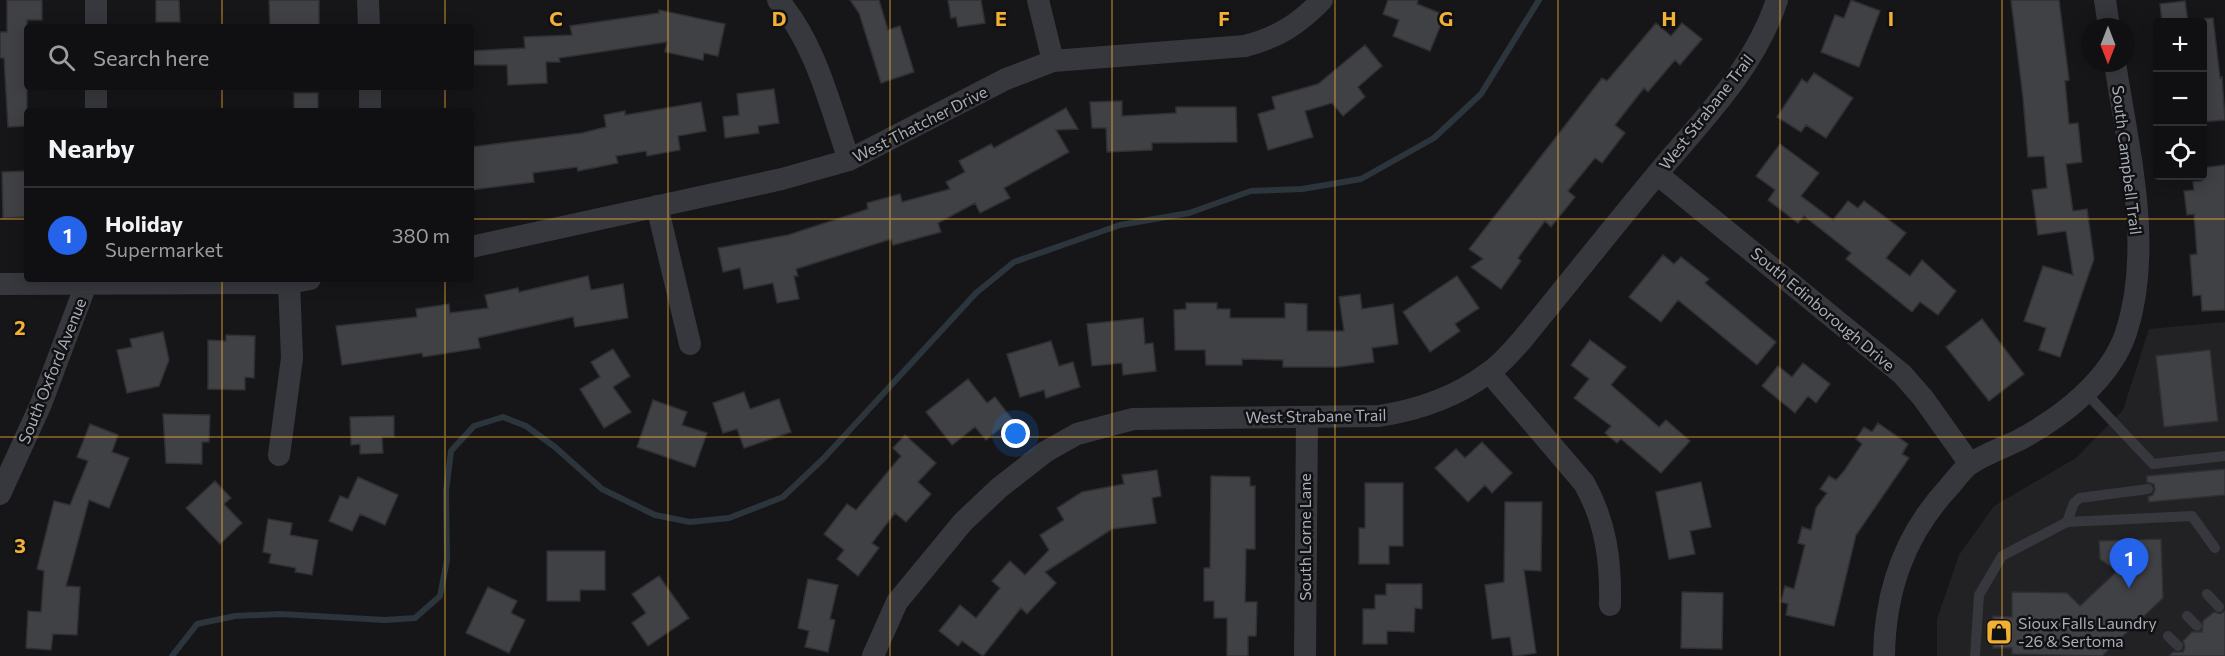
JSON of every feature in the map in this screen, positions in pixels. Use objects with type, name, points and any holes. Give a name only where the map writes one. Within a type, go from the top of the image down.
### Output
[{"type":"street","points":[[96,0],[96,24]]},
{"type":"street","points":[[368,0],[369,24]]},
{"type":"street","points":[[778,0],[799,28],[812,56],[849,160]]},
{"type":"street","points":[[1038,0],[1053,61]]},
{"type":"street","name":"West Thatcher Drive","points":[[474,245],[782,179],[849,160],[1006,80],[1053,61],[1245,46],[1267,40],[1287,31],[1322,0]]},
{"type":"street","name":"West Strabane Trail","points":[[873,656],[897,602],[963,522],[999,488],[1045,452],[1069,438],[1102,425],[1133,419],[1307,418],[1379,416],[1406,412],[1436,402],[1490,373],[1522,340],[1724,94],[1755,50],[1770,22],[1777,0]]},
{"type":"street","points":[[2105,0],[2108,18]]},
{"type":"street","name":"South Campbell Trail","points":[[1884,656],[1886,615],[1901,558],[1915,530],[1933,504],[1970,464],[2022,438],[2085,392],[2115,355],[2125,334],[2132,308],[2137,273],[2137,232],[2132,174],[2116,72]]},
{"type":"street","points":[[96,90],[96,108]]},
{"type":"street","points":[[370,90],[370,108]]},
{"type":"street","name":"South Edinborough Drive","points":[[1657,174],[1902,374],[1923,398],[1970,464]]},
{"type":"street","points":[[657,206],[690,344]]},
{"type":"street","points":[[0,284],[59,282]]},
{"type":"street","name":"South Oxford Avenue","points":[[0,495],[41,404],[88,282]]},
{"type":"street","points":[[279,454],[292,358],[299,282]]},
{"type":"street","points":[[1490,373],[1584,483],[1596,504],[1608,548],[1610,605]]},
{"type":"street","name":"South Lorne Lane","points":[[1305,656],[1307,418]]},
{"type":"lane","points":[[2085,392],[2153,464],[2225,456]]},
{"type":"lane","points":[[2067,522],[2074,503],[2080,498],[2096,494],[2148,489]]},
{"type":"lane","points":[[1975,656],[1979,595],[2002,556],[2067,522],[2192,516],[2215,548]]},
{"type":"lane","points":[[2207,594],[2220,607]]},
{"type":"lane","points":[[2187,616],[2198,626]]},
{"type":"lane","points":[[2168,636],[2178,646]]},
{"type":"shaded area","points":[[2225,322],[2225,656],[1937,656],[1937,619],[1959,555],[1994,506],[2076,458],[2123,410],[2149,329]]},
{"type":"building","points":[[7,0],[42,0],[42,20],[27,20],[27,24],[24,24],[24,90],[27,90],[27,108],[24,108],[24,126],[8,127],[4,58],[0,58],[0,32],[7,32]]},
{"type":"building","points":[[156,0],[179,0],[180,22],[156,22]]},
{"type":"building","points":[[269,0],[319,0],[319,24],[270,24]]},
{"type":"building","points":[[850,0],[879,0],[888,30],[900,26],[914,72],[881,83],[859,13]]},
{"type":"building","points":[[948,0],[981,0],[985,23],[958,27],[956,17],[951,18]]},
{"type":"building","points":[[1388,0],[1418,0],[1417,4],[1445,15],[1430,51],[1393,36],[1399,20],[1383,14]]},
{"type":"building","points":[[1851,0],[1880,11],[1859,67],[1821,52],[1835,15],[1844,18]]},
{"type":"building","points":[[2011,0],[2059,0],[2069,80],[2065,81],[2069,124],[2078,123],[2082,162],[2066,164],[2073,211],[2087,209],[2094,259],[2060,357],[2039,350],[2046,328],[2024,321],[2043,266],[2073,275],[2066,231],[2038,235],[2032,190],[2047,188],[2044,156],[2028,157]]},
{"type":"building","points":[[2185,1],[2187,18],[2162,18],[2160,4]]},
{"type":"building","points":[[659,10],[725,24],[718,56],[704,53],[703,60],[665,52],[667,42],[559,58],[560,62],[546,62],[547,83],[508,85],[507,65],[474,65],[474,51],[525,48],[524,37],[572,35],[570,26],[659,13]]},
{"type":"building","points":[[2213,18],[2220,78],[2222,77],[2225,120],[2207,122],[2207,19]]},
{"type":"building","points":[[1656,23],[1671,36],[1682,23],[1702,39],[1680,65],[1675,60],[1648,92],[1644,88],[1615,125],[1625,133],[1602,163],[1595,158],[1568,191],[1575,197],[1551,227],[1545,221],[1518,258],[1521,261],[1501,289],[1471,267],[1483,259],[1469,249],[1602,78],[1607,81]]},
{"type":"building","points":[[1365,45],[1382,66],[1358,87],[1365,97],[1343,116],[1332,103],[1305,111],[1313,137],[1268,150],[1258,114],[1275,109],[1272,97],[1318,84]]},
{"type":"building","points":[[1814,73],[1853,98],[1826,138],[1806,125],[1801,132],[1777,117],[1802,79],[1807,83]]},
{"type":"building","points":[[774,89],[779,123],[758,126],[759,133],[725,138],[723,117],[739,115],[737,94]]},
{"type":"building","points":[[294,93],[318,93],[318,108],[294,108]]},
{"type":"building","points":[[1122,101],[1122,116],[1176,113],[1176,107],[1236,107],[1237,142],[1152,143],[1152,150],[1107,152],[1106,128],[1092,128],[1090,102]]},
{"type":"building","points":[[701,102],[706,131],[678,136],[680,150],[647,156],[646,151],[616,156],[618,163],[578,171],[577,167],[533,173],[534,182],[474,190],[474,147],[582,133],[606,127],[604,115],[625,111],[625,115]]},
{"type":"building","points":[[1066,108],[1078,129],[1056,130],[1069,152],[1004,188],[1010,198],[980,213],[975,203],[938,223],[941,232],[893,245],[891,239],[796,269],[798,276],[794,276],[799,299],[777,303],[773,283],[744,289],[740,268],[723,272],[718,248],[788,235],[868,209],[867,203],[900,194],[902,202],[950,189],[946,182],[965,172],[959,161],[991,144],[994,148]]},
{"type":"building","points":[[1780,144],[1819,173],[1801,196],[1833,220],[1848,201],[1858,208],[1864,201],[1906,233],[1886,258],[1910,276],[1922,260],[1956,291],[1938,315],[1920,302],[1912,312],[1846,259],[1851,253],[1804,216],[1798,223],[1768,200],[1775,190],[1756,176]]},
{"type":"building","points":[[2225,165],[2225,310],[2202,311],[2201,295],[2193,296],[2190,255],[2197,254],[2194,214],[2187,215],[2184,191],[2194,190],[2193,182],[2207,180],[2207,167]]},
{"type":"building","points":[[24,171],[24,217],[3,218],[2,172]]},
{"type":"building","points":[[1663,255],[1674,264],[1681,257],[1709,279],[1705,283],[1776,342],[1757,365],[1678,300],[1661,322],[1629,297]]},
{"type":"building","points":[[588,276],[591,290],[623,284],[628,318],[575,327],[573,317],[478,338],[480,348],[423,357],[422,353],[342,365],[336,326],[417,317],[416,309],[449,304],[450,313],[488,308],[485,295],[518,288],[519,292]]},
{"type":"building","points":[[1457,276],[1479,308],[1455,324],[1460,331],[1430,352],[1403,312]]},
{"type":"building","points":[[1360,294],[1362,309],[1393,304],[1398,344],[1372,348],[1374,362],[1339,367],[1283,367],[1283,360],[1242,359],[1242,365],[1206,365],[1205,350],[1175,350],[1174,310],[1186,309],[1186,303],[1217,303],[1217,309],[1230,309],[1230,318],[1285,318],[1285,303],[1307,304],[1307,331],[1344,331],[1339,297]]},
{"type":"building","points":[[1143,318],[1145,344],[1153,343],[1156,371],[1123,375],[1122,363],[1092,366],[1087,324]]},
{"type":"building","points":[[1982,319],[2024,374],[1989,401],[1946,347]]},
{"type":"building","points":[[163,332],[169,360],[159,386],[127,393],[117,350],[132,347],[130,339]]},
{"type":"building","points":[[226,335],[255,336],[254,378],[245,377],[245,390],[208,389],[208,340],[226,341]]},
{"type":"building","points":[[1590,340],[1626,367],[1611,385],[1659,427],[1666,420],[1690,441],[1661,473],[1621,439],[1617,443],[1605,433],[1611,426],[1574,398],[1589,379],[1571,365]]},
{"type":"building","points":[[1051,341],[1059,366],[1073,362],[1080,387],[1046,398],[1044,390],[1020,397],[1007,354]]},
{"type":"building","points":[[613,349],[630,376],[613,387],[631,412],[604,428],[580,389],[600,377],[591,362]]},
{"type":"building","points":[[2210,350],[2218,421],[2164,427],[2156,356]]},
{"type":"building","points":[[1803,363],[1830,384],[1816,403],[1808,396],[1795,413],[1762,386],[1778,366],[1792,377]]},
{"type":"building","points":[[968,379],[987,403],[995,397],[1012,419],[986,440],[975,427],[952,445],[926,412]]},
{"type":"building","points":[[744,392],[750,409],[779,399],[791,432],[744,448],[737,429],[723,433],[713,403]]},
{"type":"building","points":[[653,400],[687,412],[682,425],[707,433],[695,467],[637,447]]},
{"type":"building","points":[[163,414],[210,415],[209,442],[202,442],[202,464],[166,463]]},
{"type":"building","points":[[394,416],[394,437],[382,437],[383,453],[360,454],[360,444],[351,445],[350,417]]},
{"type":"building","points":[[1878,423],[1908,444],[1902,454],[1909,458],[1856,535],[1834,626],[1786,615],[1788,604],[1781,602],[1785,586],[1794,589],[1805,545],[1798,543],[1802,527],[1811,530],[1816,508],[1827,493],[1820,489],[1829,476],[1836,480],[1844,471],[1862,444],[1856,439],[1864,427],[1872,432]]},
{"type":"building","points":[[90,424],[118,435],[112,452],[129,458],[109,508],[89,500],[66,586],[80,587],[77,635],[53,634],[51,650],[26,648],[28,611],[41,612],[44,571],[37,569],[54,501],[70,505],[88,461],[77,457]]},
{"type":"building","points":[[905,435],[936,463],[918,482],[931,494],[906,522],[895,513],[872,543],[879,548],[858,576],[837,559],[844,550],[824,534],[847,504],[856,510],[901,456],[893,448]]},
{"type":"building","points":[[1482,442],[1512,473],[1492,493],[1485,485],[1468,502],[1435,468],[1456,449],[1465,458]]},
{"type":"building","points":[[2225,469],[2225,495],[2149,502],[2148,497],[2153,495],[2155,489],[2154,484],[2147,482],[2147,476]]},
{"type":"building","points":[[1157,470],[1161,496],[1152,498],[1156,523],[1112,529],[1045,572],[1056,583],[1027,614],[1021,608],[983,656],[962,641],[958,646],[939,631],[960,605],[976,618],[1000,588],[992,581],[1010,561],[1025,575],[1049,550],[1040,535],[1064,520],[1057,508],[1082,492],[1124,484],[1122,475]]},
{"type":"building","points":[[1211,476],[1250,477],[1250,486],[1255,486],[1255,549],[1246,549],[1245,602],[1257,602],[1256,636],[1248,636],[1248,656],[1227,656],[1227,618],[1214,618],[1214,601],[1204,601],[1204,568],[1210,568]]},
{"type":"building","points":[[358,477],[398,495],[385,525],[360,514],[352,531],[329,521],[340,496],[348,499]]},
{"type":"building","points":[[215,481],[231,498],[224,504],[242,523],[220,544],[186,508]]},
{"type":"building","points":[[1701,482],[1711,527],[1690,531],[1695,554],[1669,559],[1656,492]]},
{"type":"building","points":[[1365,483],[1403,483],[1403,546],[1389,546],[1389,564],[1359,564],[1359,528],[1365,528]]},
{"type":"building","points":[[1505,502],[1542,502],[1541,571],[1524,570],[1536,653],[1517,656],[1513,656],[1510,637],[1492,639],[1485,585],[1504,582]]},
{"type":"building","points":[[268,519],[292,523],[290,535],[318,540],[312,575],[295,572],[296,568],[269,563],[271,554],[263,552]]},
{"type":"building","points":[[2161,539],[2163,598],[2102,656],[2012,654],[2012,648],[1993,648],[1993,616],[2012,617],[2012,592],[2067,593],[2080,606],[2117,571],[2100,559],[2099,541]]},
{"type":"building","points":[[547,551],[605,551],[605,590],[580,590],[580,601],[547,601]]},
{"type":"building","points":[[659,576],[689,618],[648,646],[632,623],[646,613],[632,594]]},
{"type":"building","points":[[808,579],[838,585],[830,619],[835,620],[828,652],[805,647],[809,631],[798,628]]},
{"type":"building","points":[[1386,584],[1422,584],[1422,609],[1415,608],[1414,632],[1387,631],[1387,644],[1363,644],[1363,609],[1375,609],[1375,595],[1386,595]]},
{"type":"building","points":[[488,587],[517,601],[511,613],[525,620],[509,653],[466,633]]},
{"type":"building","points":[[1682,592],[1723,593],[1722,649],[1681,648]]},
{"type":"building","points":[[2225,611],[2225,656],[2169,656],[2173,652],[2183,652],[2185,647],[2183,641],[2192,632],[2202,632],[2203,621],[2214,612],[2220,614]]},
{"type":"waterway","points":[[172,656],[197,624],[235,616],[280,614],[385,620],[415,618],[440,596],[447,560],[446,491],[451,451],[474,426],[503,417],[526,426],[555,447],[602,489],[655,515],[690,522],[729,518],[783,497],[824,458],[976,293],[1014,262],[1120,225],[1189,213],[1251,191],[1302,189],[1361,179],[1434,138],[1481,94],[1539,0]]},
{"type":"place","name":"Holiday","points":[[2129,588]]},
{"type":"place","name":"Sioux Falls Laundry -26 & Sertoma","points":[[1999,632]]}]
